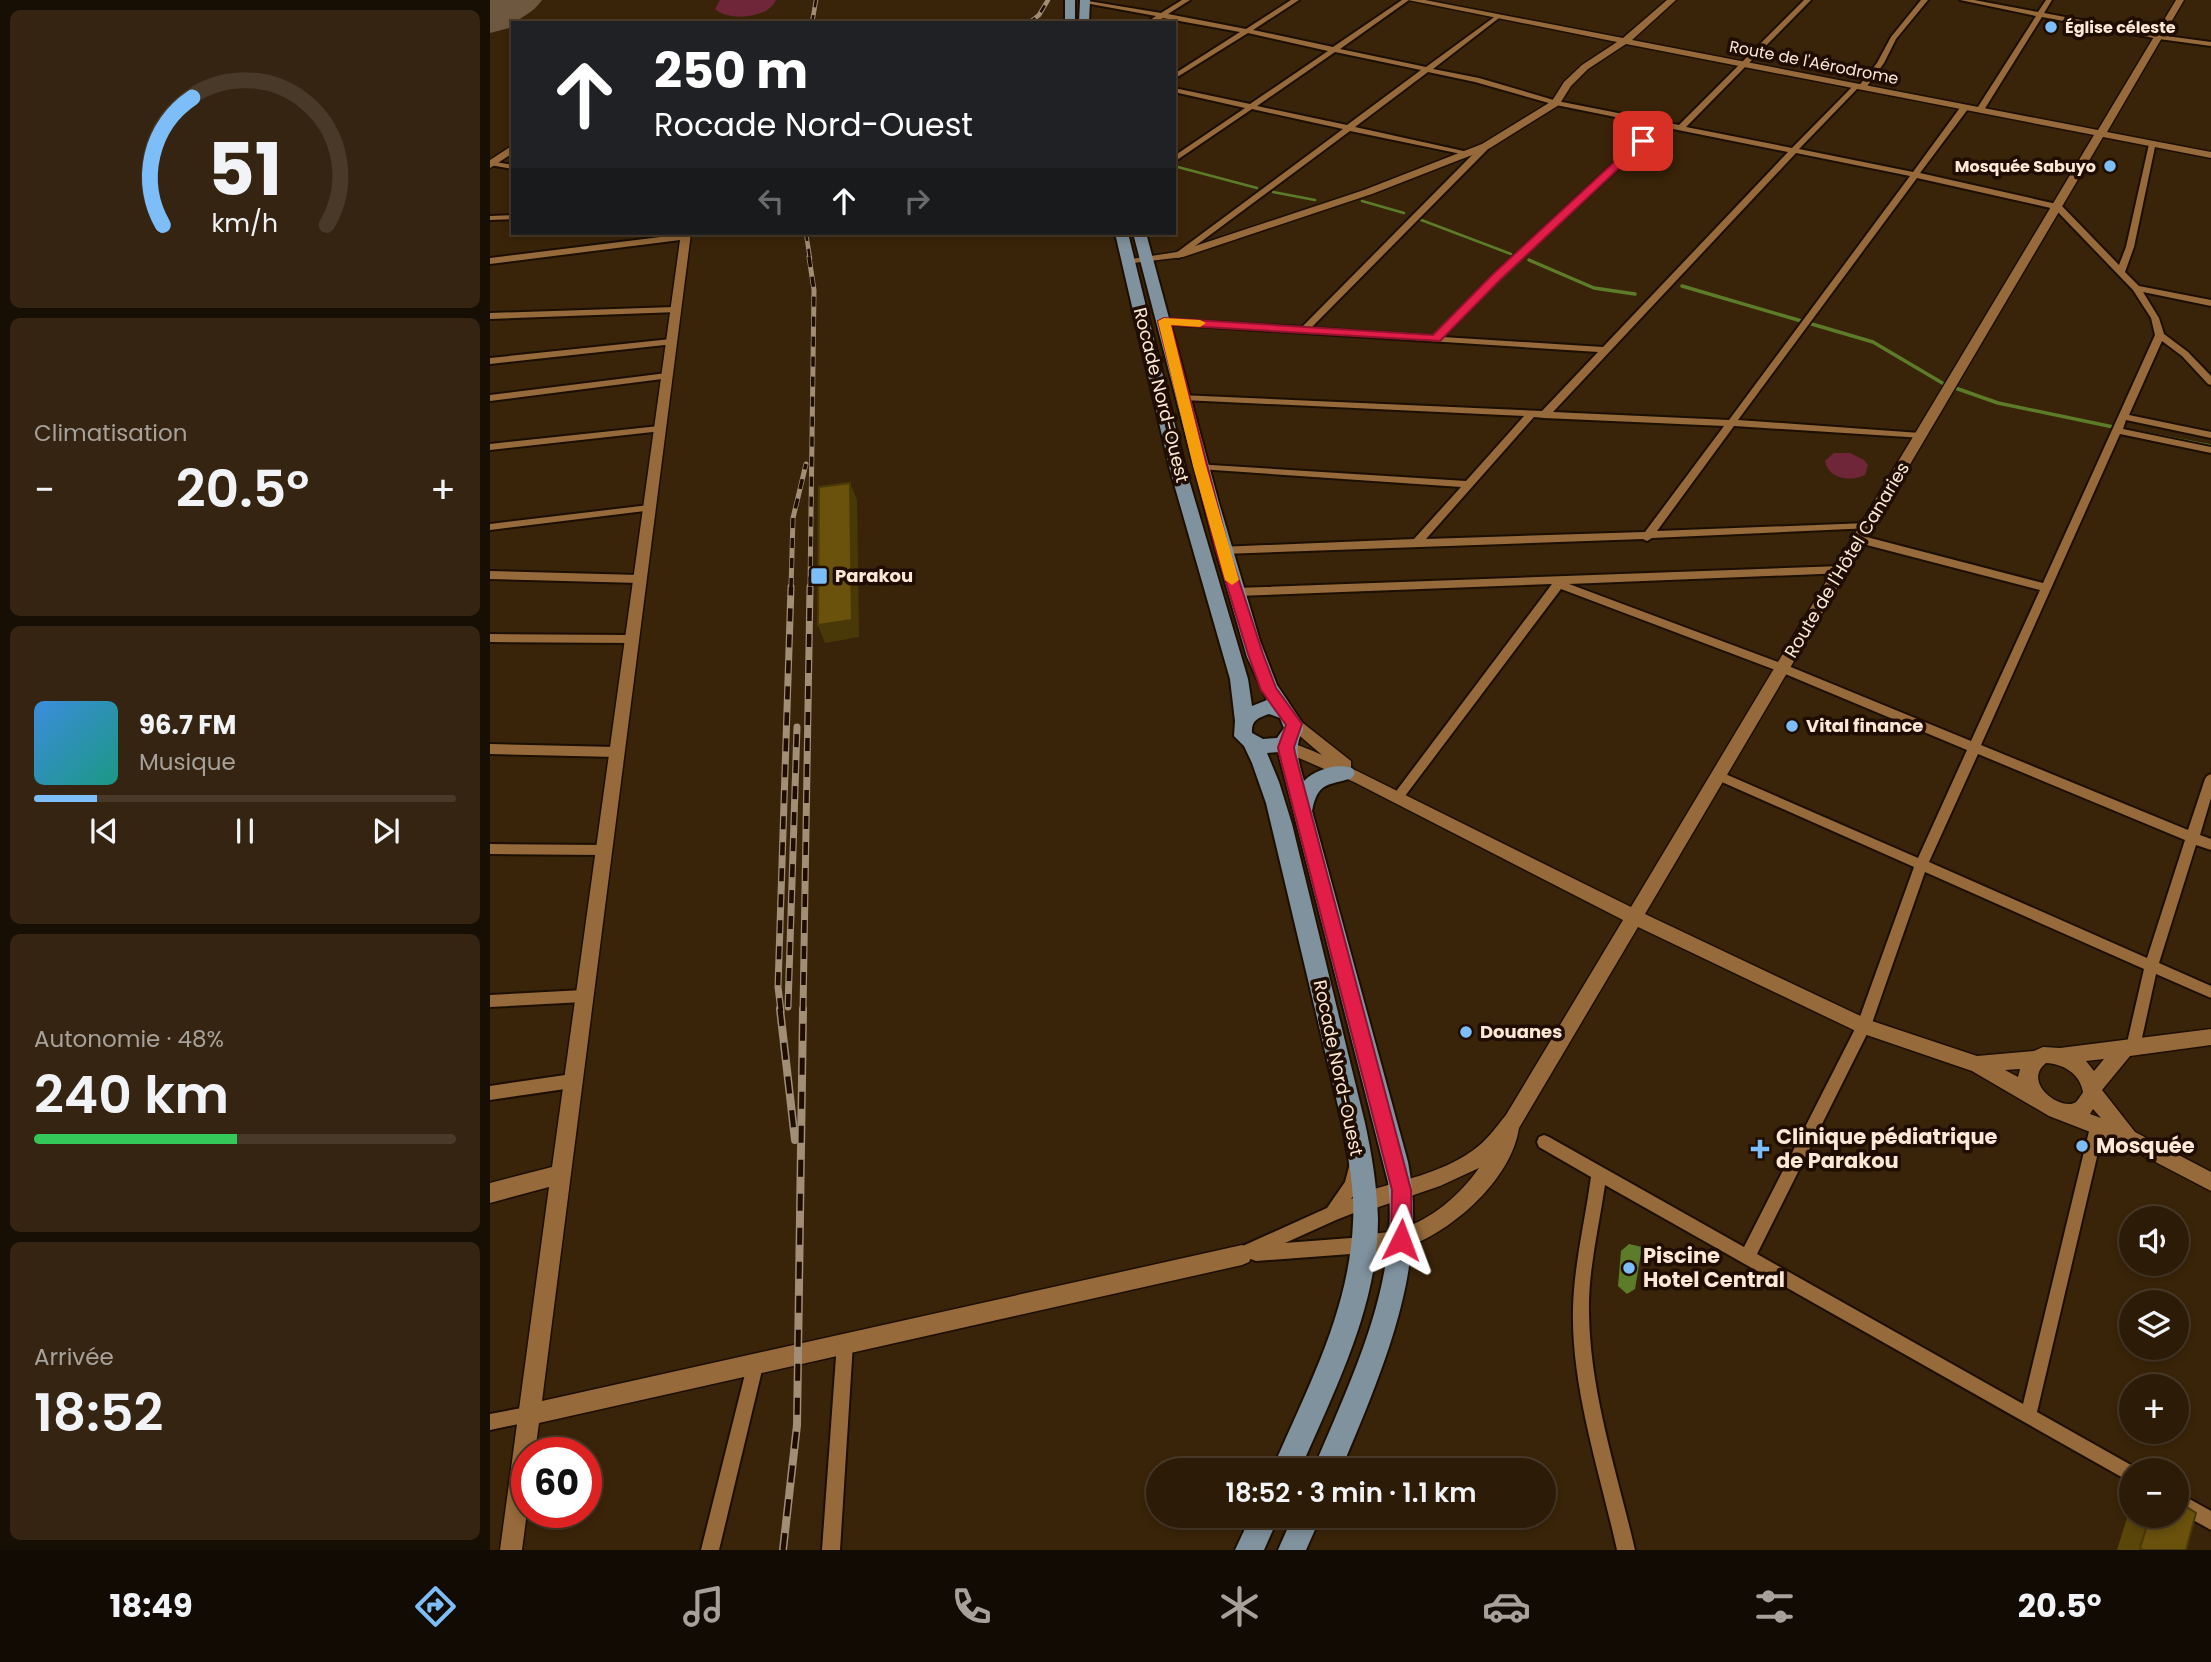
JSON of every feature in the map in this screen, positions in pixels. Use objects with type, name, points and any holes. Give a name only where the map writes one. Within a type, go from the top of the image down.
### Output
[{"type":"main road","points":[[1070,0],[1070,21]]},
{"type":"main road","points":[[1084,21],[1085,0]]},
{"type":"main road","name":"Rocade Nord-Ouest","points":[[1122,235],[1178,470],[1239,679],[1244,719],[1241,731],[1281,736]]},
{"type":"main road","name":"Rocade Nord-Ouest","points":[[1140,235],[1164,321],[1199,466],[1236,592],[1269,690],[1402,1190],[1401,1240],[1386,1314],[1332,1458]]},
{"type":"main road","points":[[1244,719],[1261,708],[1276,708],[1281,736]]},
{"type":"main road","name":"Rocade Nord-Ouest","points":[[1281,736],[1261,759],[1286,848],[1355,1128],[1364,1202],[1364,1245],[1354,1303],[1334,1363],[1291,1458]]},
{"type":"main road","points":[[1302,811],[1304,797],[1310,785],[1324,776],[1352,776]]},
{"type":"main road","points":[[1249,1550],[1259,1528]]},
{"type":"main road","points":[[1292,1550],[1302,1528]]},
{"type":"street","points":[[1085,0],[1425,69],[1509,88],[1556,103],[1916,175],[2059,207],[2136,288],[2155,318],[2160,335],[2185,354],[2211,382]]},
{"type":"street","points":[[1152,21],[1187,0]]},
{"type":"street","points":[[1176,77],[1296,0]]},
{"type":"street","points":[[1176,159],[1406,0]]},
{"type":"street","name":"Route de l'Aérodrome","points":[[1412,0],[2211,155]]},
{"type":"street","points":[[1129,262],[1179,255],[1356,196],[1468,154],[1556,103],[1567,84],[1585,67],[1625,41],[1672,0]]},
{"type":"street","points":[[1682,127],[1808,0]]},
{"type":"street","points":[[1544,415],[1858,87],[1880,63],[1893,38],[1925,0]]},
{"type":"street","points":[[1964,0],[2159,37],[2211,44]]},
{"type":"street","points":[[1979,110],[2049,0]]},
{"type":"street","name":"Route de l'Hôtel Canaries","points":[[1364,1202],[1471,1163],[1482,1155],[1513,1121],[2180,0]]},
{"type":"street","points":[[1179,255],[1497,16]]},
{"type":"street","points":[[1176,90],[1468,154]]},
{"type":"street","points":[[1647,537],[1965,107]]},
{"type":"street","points":[[1436,339],[1496,277],[1661,124]]},
{"type":"street","points":[[2121,272],[2130,247],[2153,144]]},
{"type":"street","points":[[1304,330],[1486,145]]},
{"type":"street","points":[[491,164],[511,149]]},
{"type":"street","points":[[491,164],[511,167]]},
{"type":"street","points":[[490,218],[511,217]]},
{"type":"street","points":[[490,261],[685,235],[511,1550]]},
{"type":"street","points":[[2136,288],[2211,303]]},
{"type":"street","points":[[490,316],[675,310]]},
{"type":"street","points":[[1164,321],[1606,350]]},
{"type":"street","points":[[1747,1257],[1864,1026],[1922,864],[2160,335]]},
{"type":"street","points":[[490,361],[671,342]]},
{"type":"street","points":[[490,398],[667,376]]},
{"type":"street","points":[[1183,397],[1732,423],[1920,436]]},
{"type":"street","points":[[1418,541],[1531,414]]},
{"type":"street","points":[[2123,417],[2211,435]]},
{"type":"street","points":[[490,447],[659,429]]},
{"type":"street","points":[[2118,431],[2211,450]]},
{"type":"street","points":[[1199,466],[1469,484]]},
{"type":"street","points":[[490,527],[649,508]]},
{"type":"street","points":[[1223,550],[1418,541],[1863,532],[2046,588]]},
{"type":"street","points":[[1236,592],[1841,570]]},
{"type":"street","points":[[490,575],[639,579]]},
{"type":"street","points":[[1560,581],[1782,668],[2211,845]]},
{"type":"street","points":[[1398,797],[1560,581]]},
{"type":"street","points":[[490,638],[631,639]]},
{"type":"street","points":[[1281,736],[1352,776]]},
{"type":"street","points":[[1281,736],[1317,759],[1398,797],[1634,917],[1864,1026],[1977,1064],[2055,1110],[2128,1138],[2211,1182]]},
{"type":"street","points":[[490,749],[616,752]]},
{"type":"street","points":[[1719,776],[2211,992]]},
{"type":"street","points":[[2066,1113],[2080,1111],[2089,1105],[2093,1090],[2129,1048],[2152,964],[2211,779]]},
{"type":"street","points":[[490,849],[603,850]]},
{"type":"street","points":[[490,1001],[583,996]]},
{"type":"street","points":[[1977,1064],[2211,1037]]},
{"type":"street","points":[[2062,1056],[2081,1069],[2128,1138]]},
{"type":"street","points":[[2035,1059],[2027,1069],[2028,1082],[2036,1097]]},
{"type":"street","points":[[490,1093],[572,1081]]},
{"type":"street","name":"Route de l'Hôtel Canaries","points":[[1364,1245],[1401,1240],[1432,1224],[1470,1196],[1502,1153],[1513,1121]]},
{"type":"street","points":[[2028,1416],[2097,1127]]},
{"type":"street","points":[[1544,1142],[2119,1468]]},
{"type":"street","points":[[1333,1211],[1352,1185],[1358,1153]]},
{"type":"street","points":[[1599,1173],[1582,1294],[1581,1328],[1596,1421],[1627,1549]]},
{"type":"street","points":[[490,1194],[559,1175]]},
{"type":"street","points":[[1242,1255],[1333,1211],[1364,1202]]},
{"type":"street","points":[[490,1422],[1242,1255],[1296,1248],[1364,1245]]},
{"type":"street","points":[[831,1550],[845,1343]]},
{"type":"street","points":[[710,1550],[756,1362]]},
{"type":"street","points":[[2189,1508],[2211,1521]]},
{"type":"shaded area","points":[[720,0],[776,0],[765,11],[739,17],[729,16],[715,9]]},
{"type":"shaded area","points":[[1834,453],[1850,453],[1864,460],[1868,465],[1865,475],[1847,478],[1835,475],[1825,461]]},
{"type":"shaded area","name":"Piscine Hotel Central","points":[[1629,1244],[1642,1247],[1635,1289],[1627,1294],[1618,1286],[1621,1251]]},
{"type":"building","points":[[850,483],[852,620],[818,625],[819,487]]},
{"type":"building","points":[[2189,1509],[2196,1513],[2186,1550],[2140,1548],[2146,1528],[2189,1528]]},
{"type":"waterway","points":[[1176,167],[1257,188]]},
{"type":"waterway","points":[[1273,192],[1315,200]]},
{"type":"waterway","points":[[1362,201],[1404,213]]},
{"type":"waterway","points":[[1416,218],[1511,254]]},
{"type":"waterway","points":[[1529,260],[1594,288],[1635,294]]},
{"type":"waterway","points":[[1682,286],[1873,342],[1944,384],[1998,403],[2118,428]]},
{"type":"waterway","points":[[2137,432],[2211,446]]},
{"type":"runway","points":[[490,17],[516,0]]},
{"type":"railway","points":[[812,21],[816,0]]},
{"type":"railway","points":[[1032,21],[1039,15],[1048,0]]},
{"type":"railway","points":[[806,235],[810,259]]},
{"type":"railway","points":[[809,257],[814,290],[810,588]]},
{"type":"railway","points":[[791,588],[793,518],[806,464]]},
{"type":"railway","points":[[781,1011],[778,987],[791,587]]},
{"type":"railway","points":[[803,1011],[810,587]]},
{"type":"railway","points":[[788,1007],[797,727]]},
{"type":"railway","points":[[780,1009],[795,1140]]},
{"type":"railway","points":[[783,1550],[797,1425],[803,1009]]},
{"type":"slow traffic","points":[[1200,323],[1164,321],[1199,466],[1232,580]]},
{"type":"place","name":"Église céleste","points":[[2051,27]]},
{"type":"place","name":"Mosquée Sabuyo","points":[[2110,166]]},
{"type":"place","name":"Parakou","points":[[819,576]]},
{"type":"place","name":"Vital finance","points":[[1792,726]]},
{"type":"place","name":"Douanes","points":[[1466,1032]]},
{"type":"place","name":"Mosquée","points":[[2082,1146]]},
{"type":"place","name":"Clinique pédiatrique de Parakou","points":[[1760,1149]]},
{"type":"place","name":"Piscine Hotel Central","points":[[1629,1268]]},
{"type":"route","points":[[1401,1240],[1402,1190],[1287,753],[1286,747],[1294,724],[1274,699],[1255,654],[1199,466],[1164,321],[1436,339],[1496,277],[1643,141]]}]
